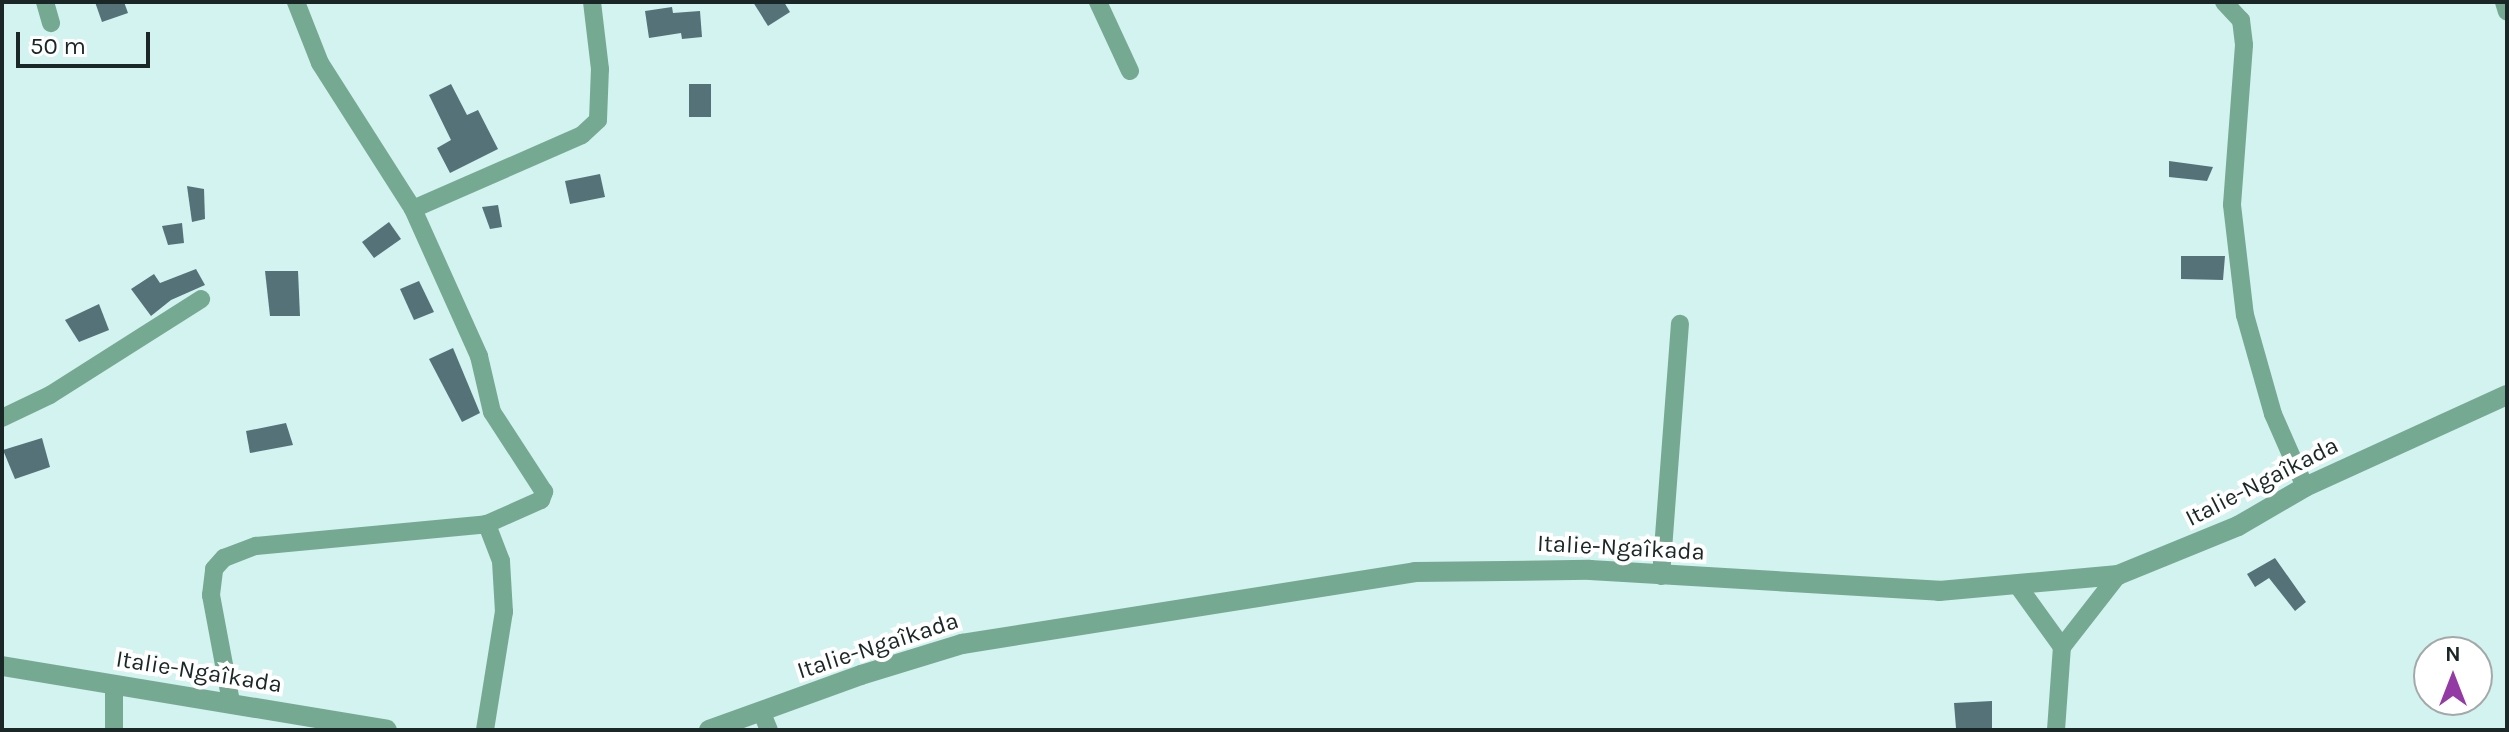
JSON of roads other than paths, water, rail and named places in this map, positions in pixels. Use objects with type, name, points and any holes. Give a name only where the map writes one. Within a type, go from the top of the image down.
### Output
[{"type":"street","points":[[45,2],[51,23]]},
{"type":"street","points":[[231,702],[211,595],[214,569],[224,558],[256,546],[487,524],[541,500],[544,492],[492,412],[479,356],[413,209],[320,63],[296,2]]},
{"type":"street","points":[[413,209],[582,135],[598,120],[600,69],[592,2]]},
{"type":"street","points":[[1098,2],[1130,71]]},
{"type":"street","points":[[2224,2],[2241,20],[2244,45],[2232,205],[2245,315],[2273,414],[2305,487]]},
{"type":"street","points":[[2504,2],[2507,12]]},
{"type":"street","points":[[2,418],[50,395],[201,299]]},
{"type":"street","points":[[1661,576],[1680,324]]},
{"type":"street","name":"Italie-Ngaîkada","points":[[709,730],[766,721],[861,675],[962,644],[1352,580],[1535,568],[1939,591],[2118,575],[2238,526],[2305,487],[2507,395]]},
{"type":"street","points":[[485,730],[504,612],[501,561],[487,524]]},
{"type":"street","points":[[2056,730],[2062,647],[2118,575]]},
{"type":"street","points":[[2018,586],[2062,647]]},
{"type":"street","name":"Italie-Ngaîkada","points":[[2,666],[231,702],[382,730]]},
{"type":"street","points":[[114,686],[114,730]]}]
